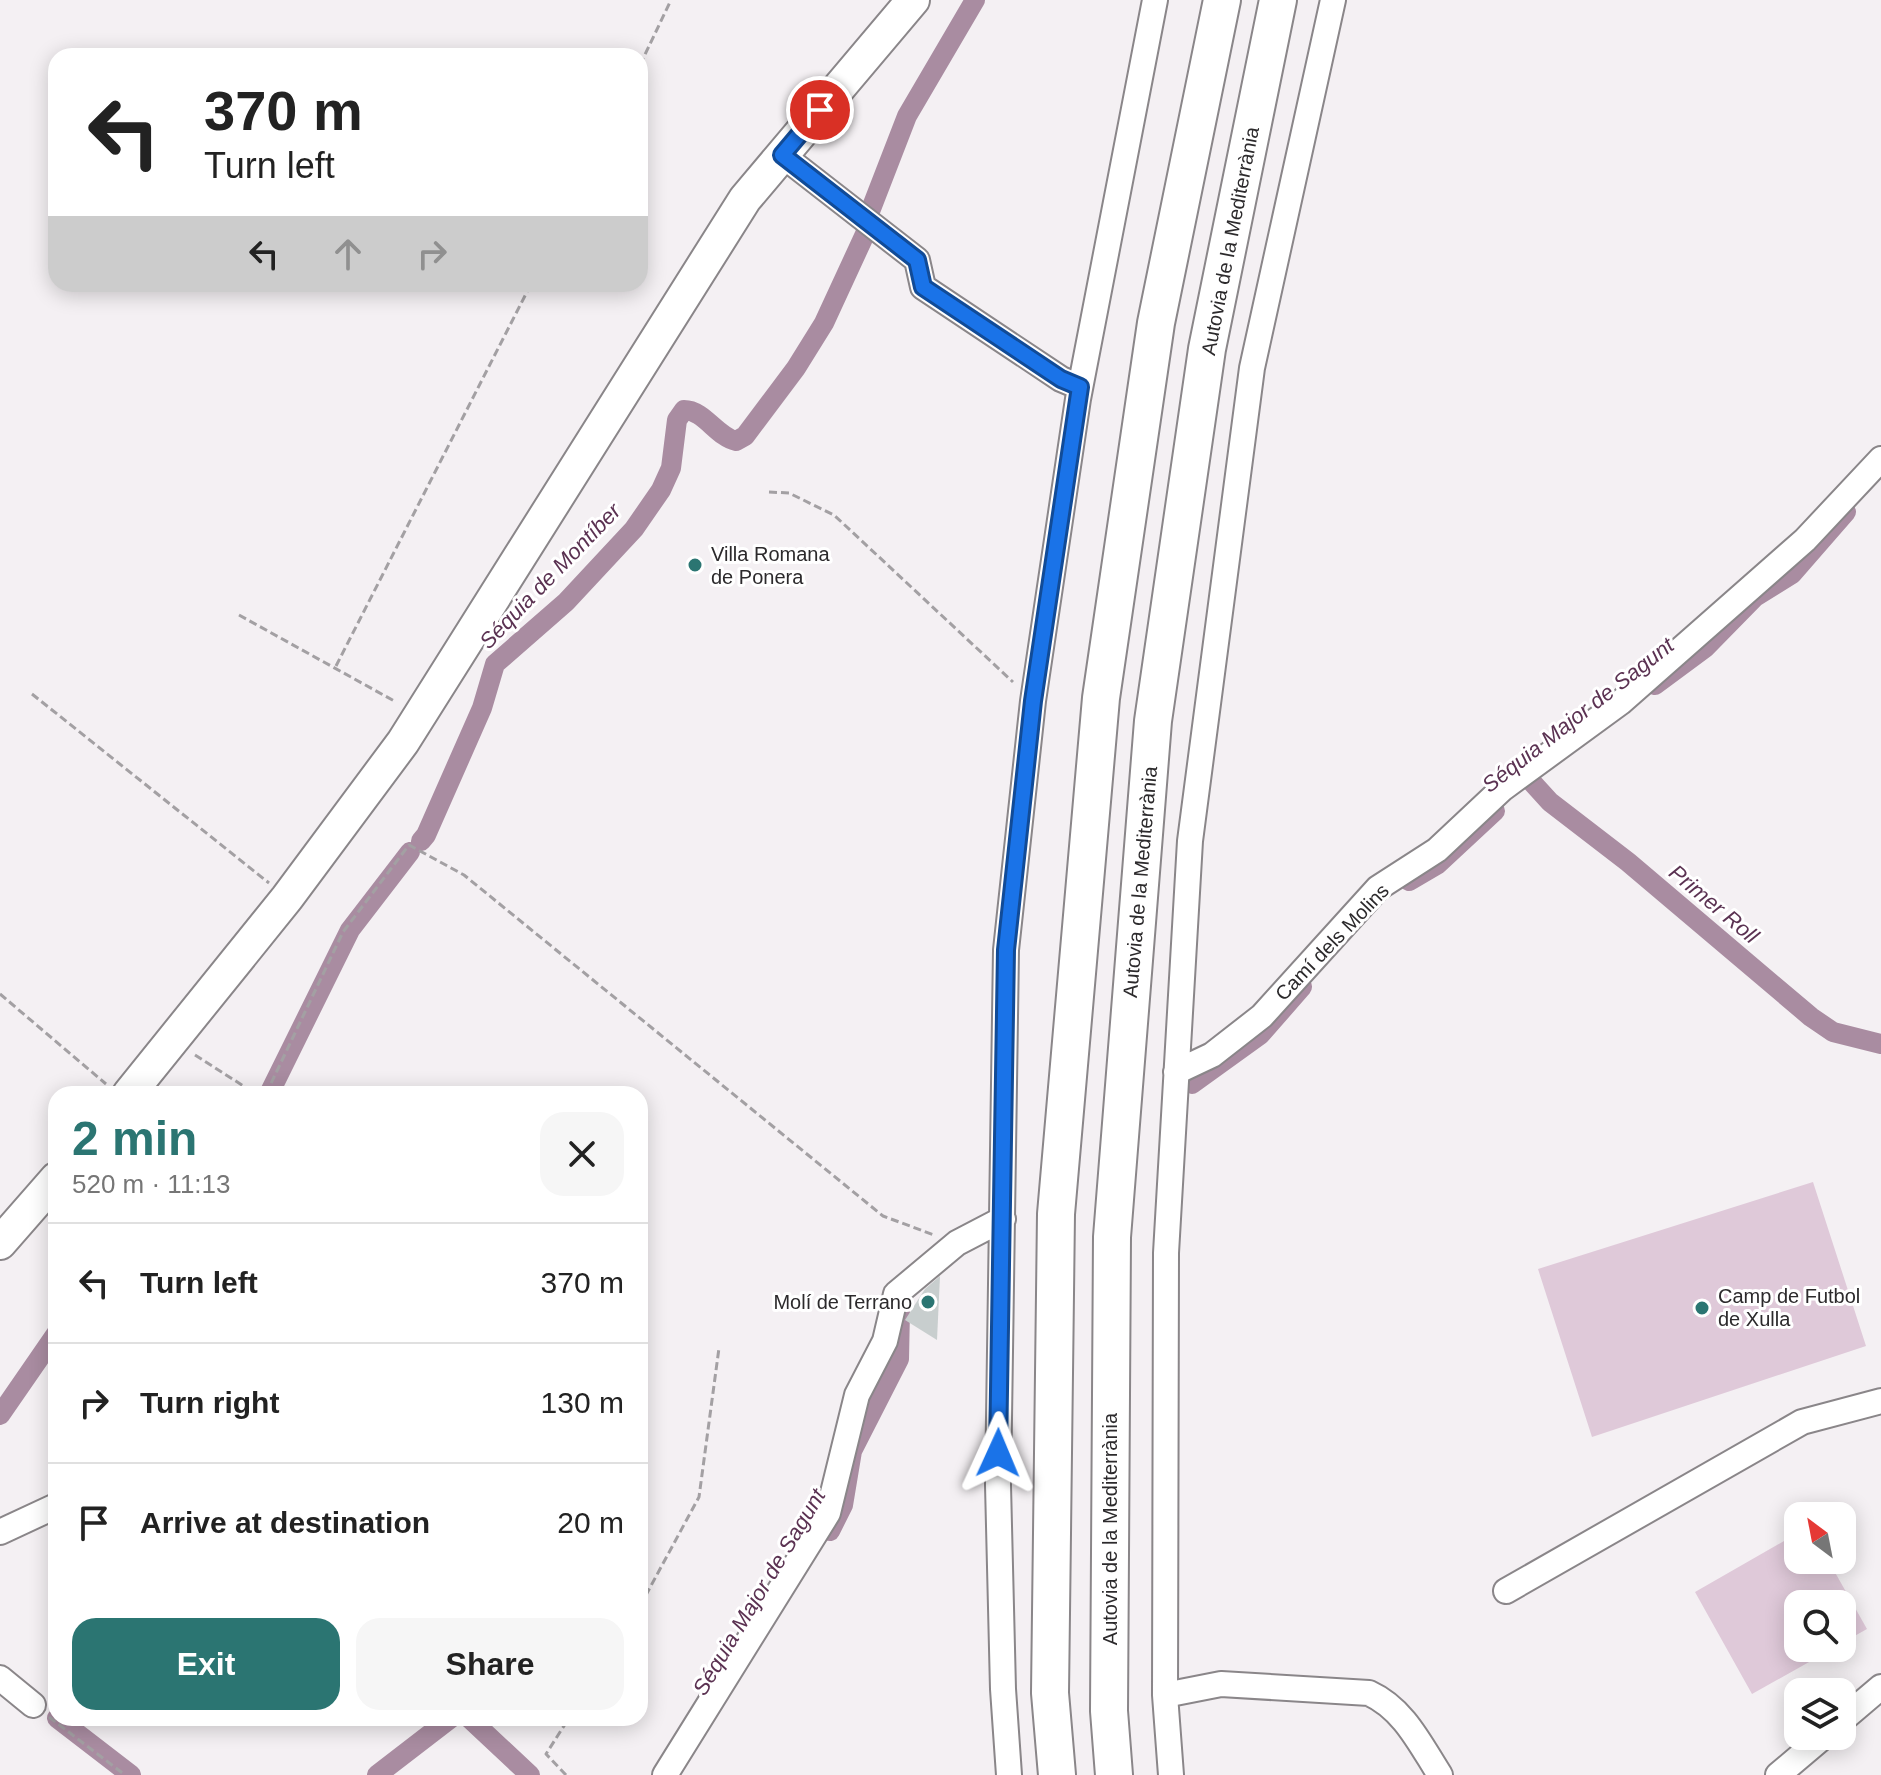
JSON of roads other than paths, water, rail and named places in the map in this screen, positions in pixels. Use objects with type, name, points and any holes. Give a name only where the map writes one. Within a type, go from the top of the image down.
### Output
[{"type":"highway","points":[[1057,1775],[1050,1693],[1056,1214],[1101,698],[1156,323],[1222,0]]},
{"type":"highway","name":"Autovia de la Mediterrània","points":[[1114,1775],[1109,1711],[1112,1237],[1153,721],[1207,349],[1278,0]]},
{"type":"main road","points":[[121,1086],[173,1040],[287,898],[403,742],[745,199],[913,0]]},
{"type":"main road","points":[[0,1243],[48,1188]]},
{"type":"street","points":[[1009,1775],[1003,1689],[998,1485],[1006,950],[1033,701],[1080,387],[1155,0]]},
{"type":"street","points":[[1171,1775],[1165,1695],[1166,1253],[1190,841],[1252,368],[1333,0]]},
{"type":"street","points":[[782,155],[917,260],[923,287],[1061,379],[1080,387]]},
{"type":"street","name":"Camí dels Molins","points":[[1176,1072],[1212,1055],[1262,1016],[1378,888],[1437,850],[1502,789],[1579,734],[1653,674],[1805,540],[1881,459]]},
{"type":"street","points":[[665,1775],[828,1513],[857,1395],[885,1341],[896,1294],[957,1243],[1003,1219]]},
{"type":"street","points":[[1506,1591],[1802,1422],[1881,1401]]},
{"type":"street","points":[[0,1532],[48,1510]]},
{"type":"street","points":[[0,1678],[33,1705]]},
{"type":"street","points":[[1165,1695],[1221,1684],[1369,1693],[1401,1714],[1440,1775]]},
{"type":"street","points":[[1856,1708],[1881,1687]]},
{"type":"street","points":[[1778,1775],[1807,1750]]},
{"type":"waterway","name":"Séquia de Montíber","points":[[871,209],[907,116],[975,0]]},
{"type":"waterway","name":"Séquia de Montíber","points":[[421,841],[482,708],[495,664],[566,602],[634,529],[661,490],[671,468],[677,420],[684,410],[698,414],[729,439],[736,441],[745,436],[796,368],[824,323],[866,232]]},
{"type":"waterway","name":"Séquia Major de Sagunt","points":[[1655,685],[1705,648],[1755,597],[1792,574],[1846,512]]},
{"type":"waterway","name":"Primer Roll","points":[[1529,779],[1550,802],[1628,862],[1811,1017],[1833,1032],[1881,1044]]},
{"type":"waterway","name":"Séquia Major de Sagunt","points":[[1409,881],[1438,864],[1495,811]]},
{"type":"waterway","name":"Séquia de Montíber","points":[[273,1086],[350,930],[410,852]]},
{"type":"waterway","name":"Séquia Major de Sagunt","points":[[1192,1084],[1260,1035],[1302,987]]},
{"type":"waterway","name":"Séquia Major de Sagunt","points":[[830,1531],[843,1505],[852,1451],[899,1359],[900,1310]]},
{"type":"waterway","name":"Séquia de Montíber","points":[[0,1415],[48,1346]]},
{"type":"waterway","points":[[67,1726],[131,1775]]},
{"type":"waterway","points":[[377,1775],[441,1726]]},
{"type":"waterway","points":[[478,1726],[530,1775]]},
{"type":"place","name":"Villa Romana de Ponera","points":[[695,565]]},
{"type":"place","name":"Molí de Terrano","points":[[928,1302]]},
{"type":"place","name":"Camp de Futbol de Xulla","points":[[1702,1308]]}]
